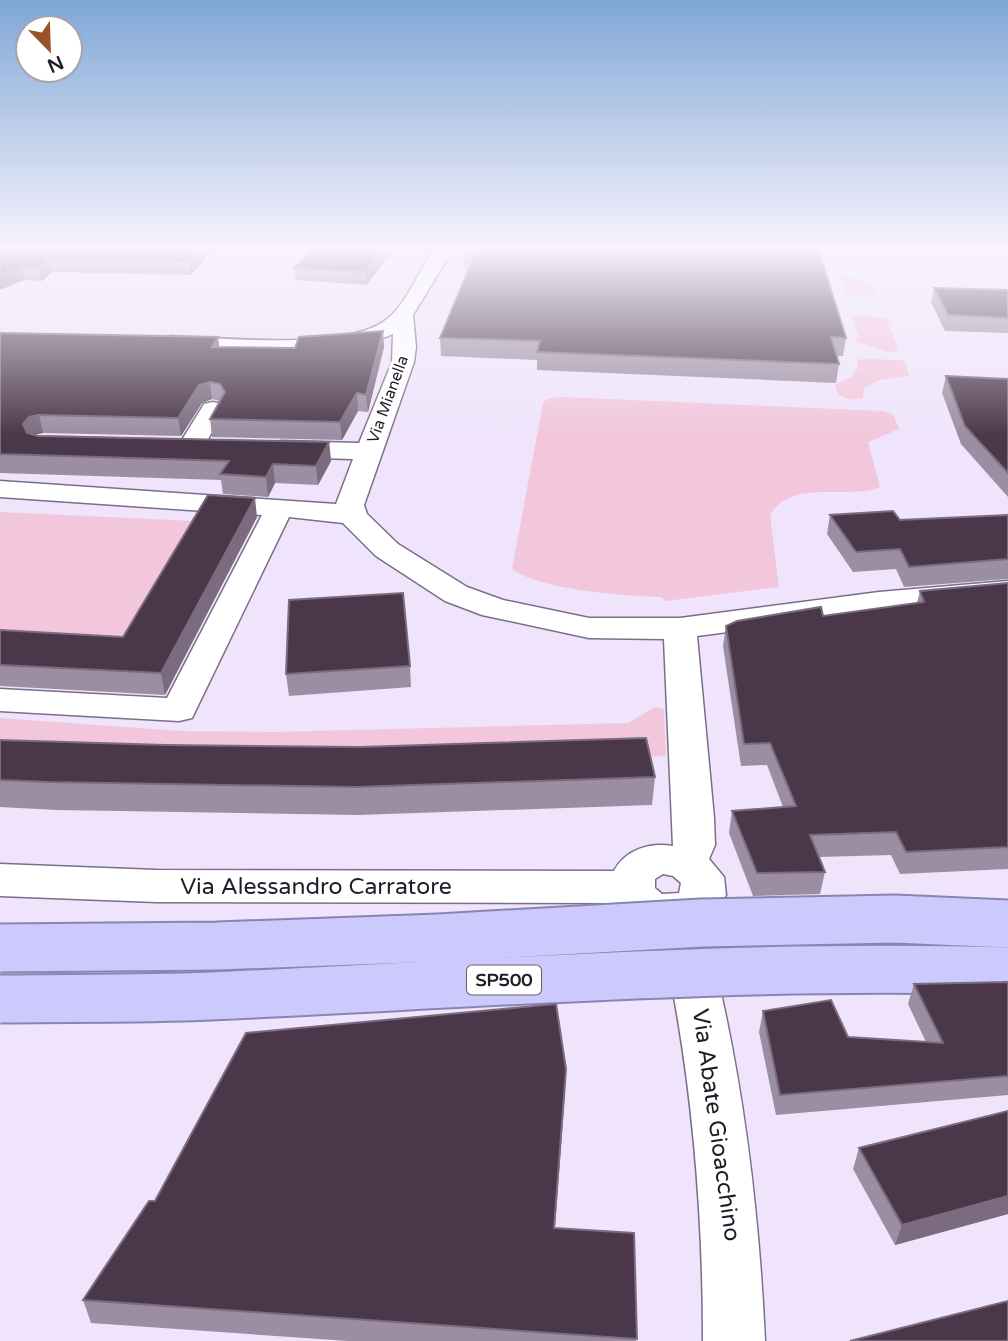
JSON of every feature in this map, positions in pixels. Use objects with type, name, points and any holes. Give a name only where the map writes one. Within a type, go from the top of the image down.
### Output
[{"type":"highway","name":"SP500","points":[[0,948],[397,940],[701,923],[895,919],[1008,924]]},
{"type":"highway","name":"SP500","points":[[0,999],[209,996],[713,969],[916,966],[1008,971]]},
{"type":"street","points":[[147,343],[319,344],[380,332],[391,327],[405,311]]},
{"type":"street","name":"Via Mianella","points":[[354,517],[350,505],[352,493],[402,362],[405,347],[402,315]]},
{"type":"street","points":[[190,448],[213,409]]},
{"type":"street","points":[[161,448],[223,448]]},
{"type":"street","points":[[262,449],[368,451]]},
{"type":"street","points":[[0,489],[327,511],[354,517],[387,550],[456,594],[494,608],[589,628],[680,628],[879,602],[1008,591]]},
{"type":"street","points":[[0,700],[179,710],[270,524],[281,508]]},
{"type":"street","name":"Via Abate Gioacchino","points":[[680,628],[694,818],[694,845],[682,888],[720,1118],[734,1254],[734,1341]]},
{"type":"street","name":"Via Alessandro Carratore","points":[[0,880],[183,886],[631,887],[635,870],[642,864],[663,859],[682,888]]},
{"type":"shaded area","points":[[852,317],[886,318],[899,351],[888,352],[854,341],[858,335]]},
{"type":"shaded area","points":[[901,360],[905,362],[909,376],[879,380],[864,388],[863,398],[852,400],[838,395],[835,385],[851,377],[858,368],[857,361]]},
{"type":"shaded area","points":[[561,397],[883,411],[893,414],[899,429],[868,442],[880,487],[867,491],[806,493],[780,503],[770,515],[779,587],[666,601],[661,597],[562,587],[525,576],[512,569],[543,403],[547,399]]},
{"type":"shaded area","points":[[0,512],[194,521],[115,653],[0,645]]},
{"type":"shaded area","points":[[655,707],[664,709],[666,756],[477,765],[0,763],[0,718],[181,731],[273,732],[628,723]]},
{"type":"building","points":[[451,311],[837,311],[846,338],[831,337],[839,364],[537,352],[540,341],[440,338]]},
{"type":"building","points":[[946,311],[1008,311],[1008,318],[948,315]]},
{"type":"building","points":[[383,331],[366,395],[357,393],[340,422],[210,419],[225,392],[220,384],[210,382],[199,385],[178,418],[39,415],[29,417],[23,424],[27,433],[38,436],[329,442],[316,466],[273,464],[266,477],[220,474],[229,461],[0,454],[0,333],[218,337],[212,347],[295,348],[299,337]]},
{"type":"building","points":[[946,376],[1008,379],[1008,473],[965,426]]},
{"type":"building","points":[[208,495],[255,498],[161,673],[0,665],[0,630],[123,637]]},
{"type":"building","points":[[893,511],[900,520],[1008,515],[1008,559],[909,567],[900,549],[856,552],[830,515]]},
{"type":"building","points":[[1008,583],[1008,847],[906,852],[896,832],[810,835],[825,872],[757,873],[732,811],[796,806],[770,743],[744,744],[726,626],[737,621],[821,607],[823,616],[924,602],[920,591]]},
{"type":"building","points":[[403,593],[410,666],[286,674],[289,600]]},
{"type":"building","points":[[646,738],[655,777],[355,787],[0,780],[0,740],[359,747]]},
{"type":"building","points":[[1008,982],[1008,1076],[780,1095],[763,1011],[831,1000],[848,1037],[943,1043],[914,984]]},
{"type":"building","points":[[556,1004],[566,1069],[554,1228],[634,1233],[637,1339],[83,1300],[149,1201],[155,1201],[246,1033]]},
{"type":"building","points":[[1008,1111],[1008,1196],[902,1225],[859,1148]]},
{"type":"building","points":[[1008,1301],[1008,1341],[850,1341]]}]
